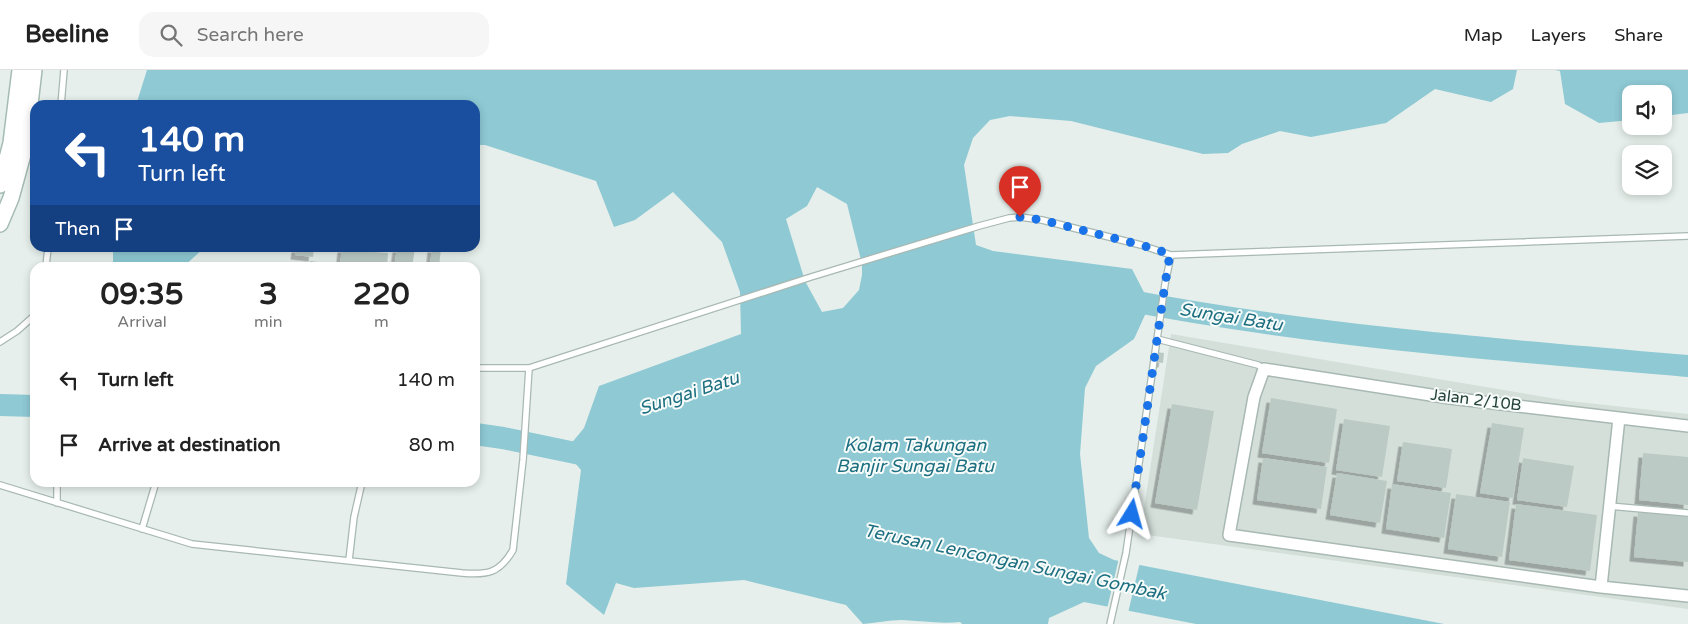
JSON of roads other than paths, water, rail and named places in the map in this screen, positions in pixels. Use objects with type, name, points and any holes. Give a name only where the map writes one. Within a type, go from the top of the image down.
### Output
[{"type":"street","points":[[0,185],[11,143],[20,70]]},
{"type":"street","points":[[30,100],[34,70]]},
{"type":"street","points":[[0,224],[11,198],[25,147],[30,104]]},
{"type":"street","points":[[1264,369],[1254,398],[1229,535],[1601,587],[1688,596]]},
{"type":"street","name":"Jalan 2/10B","points":[[1264,369],[1450,398],[1688,426]]},
{"type":"street","points":[[1601,587],[1619,418]]},
{"type":"lane","points":[[61,100],[64,70]]},
{"type":"lane","points":[[480,368],[529,368],[811,277],[1009,218],[1029,218],[1141,245],[1170,254],[1688,236]]},
{"type":"lane","points":[[1110,621],[1126,553],[1170,254]]},
{"type":"lane","points":[[0,342],[30,319]]},
{"type":"lane","points":[[1156,339],[1258,365],[1264,369]]},
{"type":"lane","points":[[0,486],[192,544],[478,574],[490,572],[500,568],[513,550],[523,460],[529,368]]},
{"type":"lane","points":[[56,503],[57,487]]},
{"type":"lane","points":[[142,529],[155,487]]},
{"type":"lane","points":[[349,560],[354,517],[361,487]]},
{"type":"lane","points":[[1610,506],[1688,513]]},
{"type":"water","name":"Kolam Takungan Banjir Sungai Batu","points":[[147,70],[1517,70],[1513,89],[1491,102],[1435,89],[1386,123],[1311,137],[1280,131],[1242,144],[1228,153],[1203,154],[1071,121],[1010,116],[990,120],[973,138],[964,165],[976,245],[993,251],[1132,269],[1150,304],[1134,339],[1096,366],[1085,388],[1080,454],[1089,538],[1099,553],[1114,560],[1444,624],[1196,624],[1084,602],[1049,618],[1048,624],[962,624],[960,622],[938,623],[892,620],[863,624],[846,605],[744,580],[634,588],[616,583],[604,615],[566,584],[581,470],[565,451],[584,428],[599,386],[741,334],[740,292],[722,242],[673,192],[635,220],[614,227],[596,181],[480,145],[480,100],[138,100]],"holes":[[[817,187],[847,204],[862,264],[859,290],[843,308],[822,312],[805,281],[786,219],[807,206]]]},
{"type":"water","points":[[1555,70],[1688,70],[1688,113],[1672,115],[1672,85],[1622,85],[1622,121],[1599,123],[1565,104],[1560,71]]},
{"type":"water","points":[[113,252],[200,252],[189,262],[113,262]]},
{"type":"waterway","name":"Sungai Batu","points":[[1121,299],[1191,312],[1332,332],[1688,366]]},
{"type":"waterway","name":"Sungai Batu","points":[[0,405],[30,406]]},
{"type":"waterway","name":"Sungai Batu","points":[[480,435],[580,454],[592,443]]},
{"type":"water label","name":"Terusan Lencongan Sungai Gombak","points":[[1015,562]]}]
